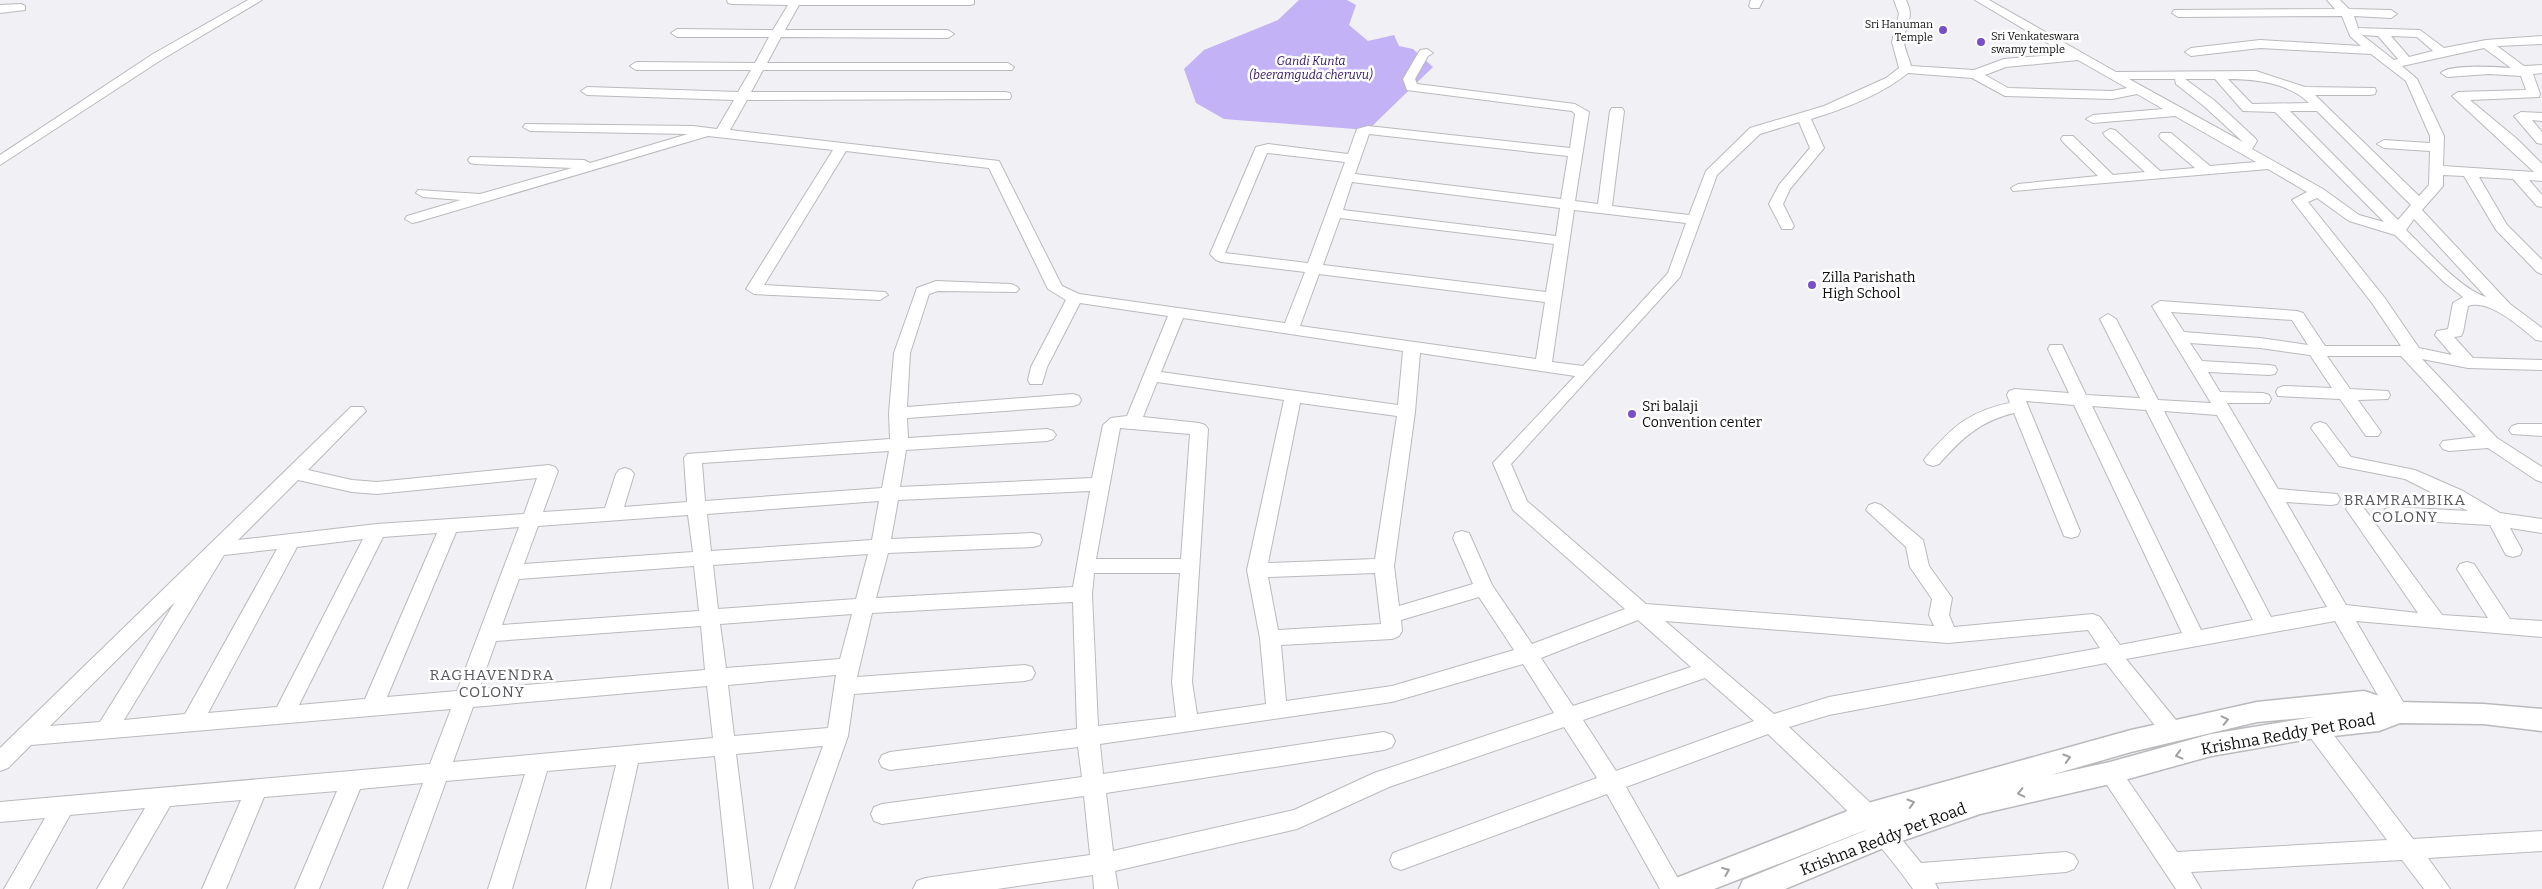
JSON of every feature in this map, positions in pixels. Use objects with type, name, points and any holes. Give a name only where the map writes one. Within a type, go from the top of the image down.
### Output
[{"type":"main road","name":"Krishna Reddy Pet Road","points":[[1681,889],[2131,741],[2258,712],[2364,701],[2398,712]]},
{"type":"main road","points":[[2398,712],[2484,714],[2542,720]]},
{"type":"main road","name":"Krishna Reddy Pet Road","points":[[1753,889],[1877,824],[2110,773],[2186,754],[2211,745],[2315,727],[2379,720],[2398,712]]},
{"type":"street","points":[[0,161],[157,57],[256,0]]},
{"type":"street","points":[[412,219],[714,133],[741,96],[796,0]]},
{"type":"street","points":[[1900,0],[1904,7],[1905,16],[1898,40],[1905,69]]},
{"type":"street","points":[[1981,0],[2116,75],[2318,192],[2354,218],[2399,230]]},
{"type":"street","points":[[2333,0],[2346,12],[2356,34],[2372,50],[2411,80],[2437,136],[2436,186],[2416,207],[2399,230]]},
{"type":"street","points":[[732,1],[970,2]]},
{"type":"street","points":[[0,10],[20,8]]},
{"type":"street","points":[[2178,13],[2346,12],[2391,14]]},
{"type":"street","points":[[677,32],[948,34]]},
{"type":"street","points":[[2380,32],[2404,58]]},
{"type":"street","points":[[2243,35],[2380,32],[2420,34],[2438,49]]},
{"type":"street","points":[[2391,64],[2499,41],[2541,41]]},
{"type":"street","points":[[2191,52],[2260,44],[2372,50]]},
{"type":"street","points":[[2486,44],[2527,73]]},
{"type":"street","points":[[1428,52],[1424,53],[1409,79],[1412,87],[1580,110],[1582,112],[1543,364]]},
{"type":"street","points":[[2066,862],[1921,881],[1877,824],[1771,724],[1518,505],[1502,463],[1675,274],[1711,174],[1755,131],[1829,109],[1890,81],[1905,69],[1975,74],[2004,63],[2082,56]]},
{"type":"street","points":[[636,66],[1008,67]]},
{"type":"street","points":[[2542,69],[2525,69],[2534,94],[2458,96],[2512,142],[2542,172]]},
{"type":"street","points":[[2446,73],[2489,70],[2527,73]]},
{"type":"street","points":[[1975,74],[2006,92],[2112,95],[2140,90]]},
{"type":"street","points":[[2116,75],[2256,75],[2304,91],[2370,91]]},
{"type":"street","points":[[2218,75],[2248,108],[2320,107]]},
{"type":"street","points":[[2180,81],[2222,114],[2250,141],[2245,150]]},
{"type":"street","points":[[2304,91],[2416,207],[2505,308],[2542,336]]},
{"type":"street","points":[[587,92],[741,96],[1005,96]]},
{"type":"street","points":[[2278,107],[2336,164],[2363,195],[2450,280],[2474,298],[2505,308]]},
{"type":"street","points":[[1605,208],[1617,111]]},
{"type":"street","points":[[2093,118],[2179,112]]},
{"type":"street","points":[[2222,114],[2252,112]]},
{"type":"street","points":[[1787,226],[1776,204],[1784,188],[1817,148],[1803,116]]},
{"type":"street","points":[[2542,117],[2521,116],[2542,140]]},
{"type":"street","points":[[530,126],[692,130],[994,164],[1056,290],[1075,298],[1543,364],[1586,372]]},
{"type":"street","points":[[1291,328],[1335,213],[1362,132],[1368,130],[1575,153]]},
{"type":"street","points":[[2110,133],[2156,175]]},
{"type":"street","points":[[2166,136],[2206,170]]},
{"type":"street","points":[[2068,139],[2110,180]]},
{"type":"street","points":[[2384,144],[2437,147]]},
{"type":"street","points":[[842,146],[754,289],[880,295]]},
{"type":"street","points":[[1353,160],[1268,148],[1261,150],[1217,254],[1221,257],[1553,298]]},
{"type":"street","points":[[475,160],[600,165]]},
{"type":"street","points":[[2018,188],[2270,165]]},
{"type":"street","points":[[2437,170],[2470,174],[2542,177]]},
{"type":"street","points":[[2470,174],[2501,226],[2542,269]]},
{"type":"street","points":[[1347,177],[1694,220]]},
{"type":"street","points":[[2518,177],[2542,203]]},
{"type":"street","points":[[2318,192],[2299,200],[2378,300],[2409,352],[2491,442],[2542,476]]},
{"type":"street","points":[[423,193],[486,197]]},
{"type":"street","points":[[1335,213],[1563,241]]},
{"type":"street","points":[[782,889],[837,736],[847,676],[880,546],[899,443],[898,413],[902,353],[922,291],[936,286],[1011,289]]},
{"type":"street","points":[[1036,380],[1039,367],[1075,298]]},
{"type":"street","points":[[2468,363],[2443,335],[2455,332],[2461,303],[2474,298]]},
{"type":"street","points":[[2372,432],[2345,394],[2297,316],[2160,306],[2273,495],[2398,712]]},
{"type":"street","points":[[1133,422],[1177,313]]},
{"type":"street","points":[[2108,320],[2266,626]]},
{"type":"street","points":[[2178,337],[2260,343],[2318,351],[2409,352],[2468,363],[2542,365]]},
{"type":"street","points":[[1270,638],[1392,631],[1384,566],[1406,412],[1412,346]]},
{"type":"street","points":[[2056,349],[2195,639]]},
{"type":"street","points":[[2196,366],[2269,370]]},
{"type":"street","points":[[1152,376],[1406,412]]},
{"type":"street","points":[[2284,392],[2382,395]]},
{"type":"street","points":[[2072,531],[2015,395],[2151,405],[2219,403],[2263,399]]},
{"type":"street","points":[[1277,711],[1270,638],[1257,570],[1293,396]]},
{"type":"street","points":[[898,413],[1073,400]]},
{"type":"street","points":[[1933,460],[1963,426],[1987,413],[2020,406]]},
{"type":"street","points":[[0,762],[357,411]]},
{"type":"street","points":[[1106,889],[1088,737],[1082,594],[1100,484],[1112,425],[1118,422],[1199,429],[1182,682],[1188,724]]},
{"type":"street","points":[[2320,428],[2345,462],[2409,474],[2457,496],[2496,519],[2513,550]]},
{"type":"street","points":[[2518,430],[2542,430]]},
{"type":"street","points":[[741,889],[709,617],[693,458],[899,443],[1047,435]]},
{"type":"street","points":[[2449,445],[2491,442]]},
{"type":"street","points":[[294,473],[352,486],[377,488],[549,471],[395,889]]},
{"type":"street","points":[[612,515],[625,474]]},
{"type":"street","points":[[218,549],[290,543],[377,531],[889,494],[1100,484]]},
{"type":"street","points":[[2273,495],[2330,500]]},
{"type":"street","points":[[2355,509],[2436,622]]},
{"type":"street","points":[[1875,510],[1916,545],[1914,556],[1942,598],[1939,616],[1948,635]]},
{"type":"street","points":[[2392,514],[2496,519],[2542,526]]},
{"type":"street","points":[[372,707],[449,526]]},
{"type":"street","points":[[283,715],[377,531]]},
{"type":"street","points":[[1462,538],[1484,588],[1570,716],[1612,783],[1672,889]]},
{"type":"street","points":[[512,572],[880,546],[1033,540]]},
{"type":"street","points":[[191,723],[290,543]]},
{"type":"street","points":[[106,730],[218,549]]},
{"type":"street","points":[[1086,566],[1189,566]]},
{"type":"street","points":[[1257,570],[1384,566]]},
{"type":"street","points":[[2467,569],[2505,626]]},
{"type":"street","points":[[1390,616],[1484,588]]},
{"type":"street","points":[[489,634],[864,606],[1082,594]]},
{"type":"street","points":[[890,761],[1188,724],[1392,694],[1529,654],[1640,612],[1948,635],[2093,622],[2112,654],[2172,731]]},
{"type":"street","points":[[1402,860],[1771,724],[1829,706],[2340,612],[2436,622],[2542,629]]},
{"type":"street","points":[[925,889],[1104,863],[1298,819],[1382,780],[1708,669]]},
{"type":"street","points":[[25,737],[716,678],[1025,673]]},
{"type":"street","points":[[2315,727],[2438,889]]},
{"type":"street","points":[[0,812],[837,736]]},
{"type":"street","points":[[882,814],[1094,785],[1384,741]]},
{"type":"street","points":[[598,889],[629,755]]},
{"type":"street","points":[[500,889],[539,763]]},
{"type":"street","points":[[2110,773],[2174,863],[2190,889]]},
{"type":"street","points":[[307,889],[353,780]]},
{"type":"street","points":[[214,889],[257,788]]},
{"type":"street","points":[[109,889],[164,797]]},
{"type":"street","points":[[16,889],[64,806]]},
{"type":"street","points":[[2174,863],[2542,841]]},
{"type":"water","name":"Gandi Kunta (beeramguda cheruvu)","points":[[1299,0],[1347,0],[1356,5],[1349,25],[1368,41],[1394,35],[1399,46],[1413,49],[1433,67],[1368,130],[1224,119],[1196,103],[1184,69],[1204,50],[1278,20]]},
{"type":"place","name":"Sri Hanuman Temple","points":[[1943,30]]},
{"type":"place","name":"Sri Venkateswara swamy temple","points":[[1981,42]]},
{"type":"place","name":"Zilla Parishath High School","points":[[1812,285]]},
{"type":"place","name":"Sri balaji Convention center","points":[[1632,414]]},
{"type":"district","name":"BRAMRAMBIKA COLONY","points":[[2405,508]]},
{"type":"district","name":"RAGHAVENDRA COLONY","points":[[492,684]]}]
